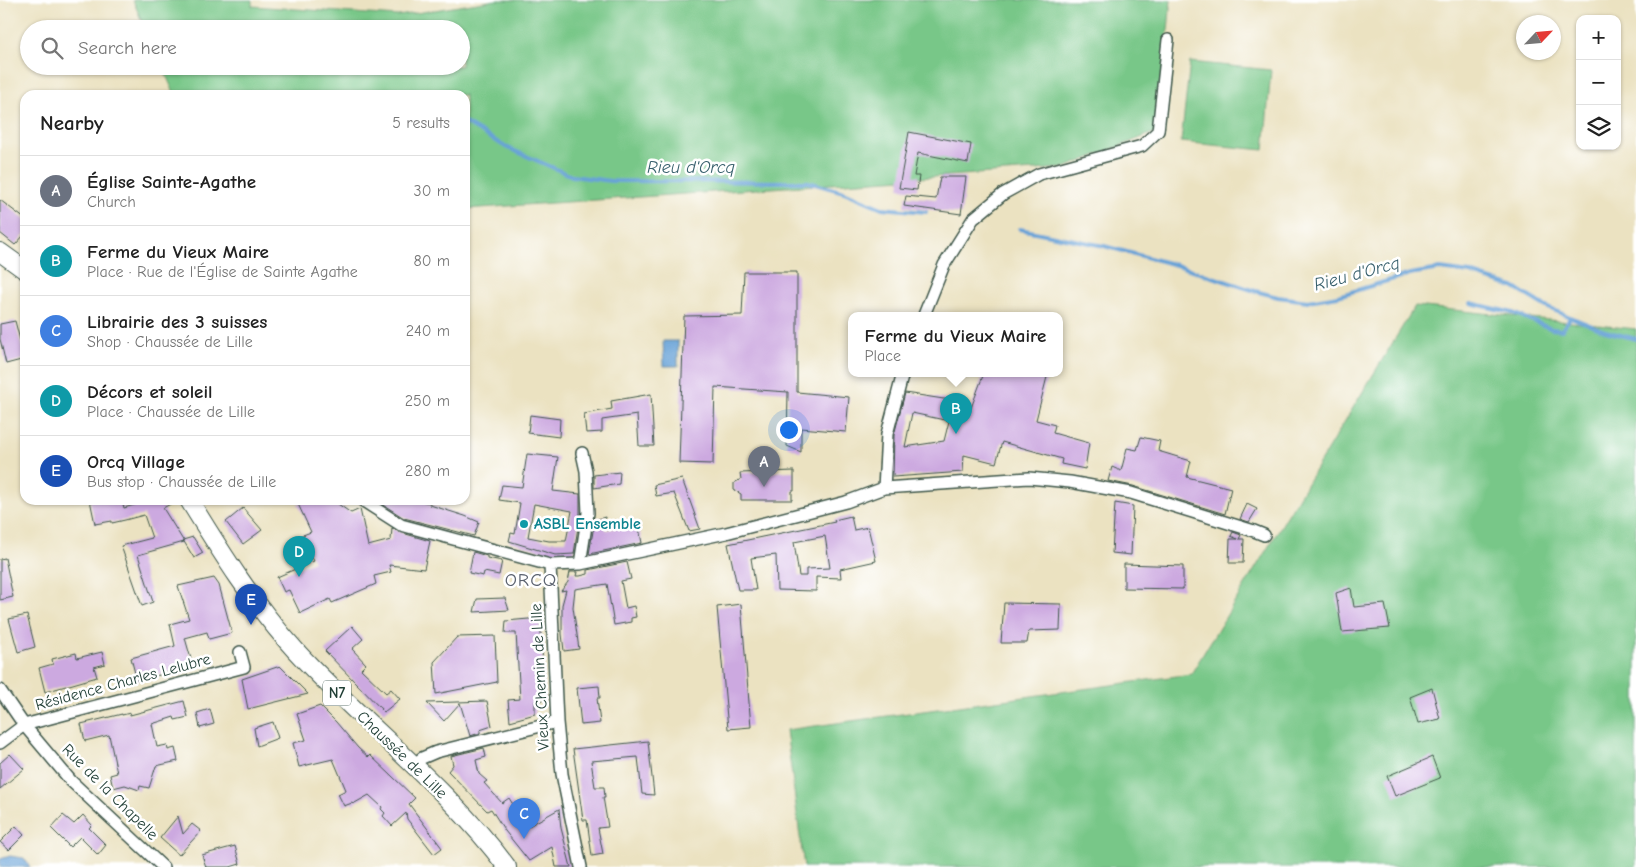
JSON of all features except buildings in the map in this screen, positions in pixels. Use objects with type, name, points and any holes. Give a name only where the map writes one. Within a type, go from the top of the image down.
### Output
[{"type":"main road","points":[[0,252],[20,266]]},
{"type":"main road","name":"Chaussée de Lille","points":[[192,505],[230,565],[274,625],[345,701],[464,816],[507,867]]},
{"type":"street","points":[[925,312],[944,265],[973,219],[1003,194],[1039,174],[1142,146],[1158,131],[1168,40]]},
{"type":"street","points":[[884,488],[887,434],[902,377]]},
{"type":"street","points":[[580,564],[588,513],[586,470],[582,453]]},
{"type":"street","points":[[370,505],[401,525],[550,565],[580,564],[726,533],[846,502],[884,488],[1030,478],[1070,482],[1131,493],[1264,535]]},
{"type":"street","name":"Vieux Chemin de Lille","points":[[550,565],[557,722],[562,774],[581,867]]},
{"type":"street","name":"Résidence Charles Lelubre","points":[[0,743],[24,725],[244,667],[240,652]]},
{"type":"street","name":"Rue de la Chapelle","points":[[0,690],[24,725],[71,781],[162,867]]},
{"type":"street","name":"Vieux Chemin de Lille","points":[[413,766],[422,758],[436,752],[557,722]]},
{"type":"green space","points":[[133,0],[252,0],[252,6],[398,16],[496,0],[1171,0],[1158,131],[1064,168],[470,209],[470,90],[173,90],[166,75],[470,75],[470,20],[141,20]]},
{"type":"green space","points":[[1190,62],[1271,70],[1264,150],[1181,142]]},
{"type":"green space","points":[[1415,306],[1636,329],[1636,867],[804,867],[786,730],[1191,674]]},
{"type":"water","points":[[663,341],[678,341],[678,366],[664,366]]},
{"type":"water","points":[[10,856],[24,858],[30,867],[0,867],[0,859]]},
{"type":"waterway","name":"Rieu d'Orcq","points":[[470,126],[506,147],[572,176],[611,181],[808,182],[844,192],[882,208],[926,212]]},
{"type":"waterway","name":"Rieu d'Orcq","points":[[1020,229],[1104,246],[1176,265],[1255,291],[1278,297],[1308,301],[1338,296],[1410,274],[1440,269],[1470,273],[1513,287],[1548,308],[1605,331],[1636,339]]},
{"type":"waterway","points":[[1471,303],[1513,313],[1552,329],[1562,330],[1570,318]]},
{"type":"place","name":"Ferme du Vieux Maire","points":[[956,434]]},
{"type":"place","name":"Église Sainte-Agathe","points":[[764,487]]},
{"type":"place","name":"ASBL Ensemble","points":[[524,524]]},
{"type":"place","name":"Décors et soleil","points":[[299,577]]},
{"type":"place","name":"Orcq Village","points":[[251,625]]},
{"type":"place","name":"Librairie des 3 suisses","points":[[524,839]]},
{"type":"district","name":"ORCQ","points":[[531,580]]}]
